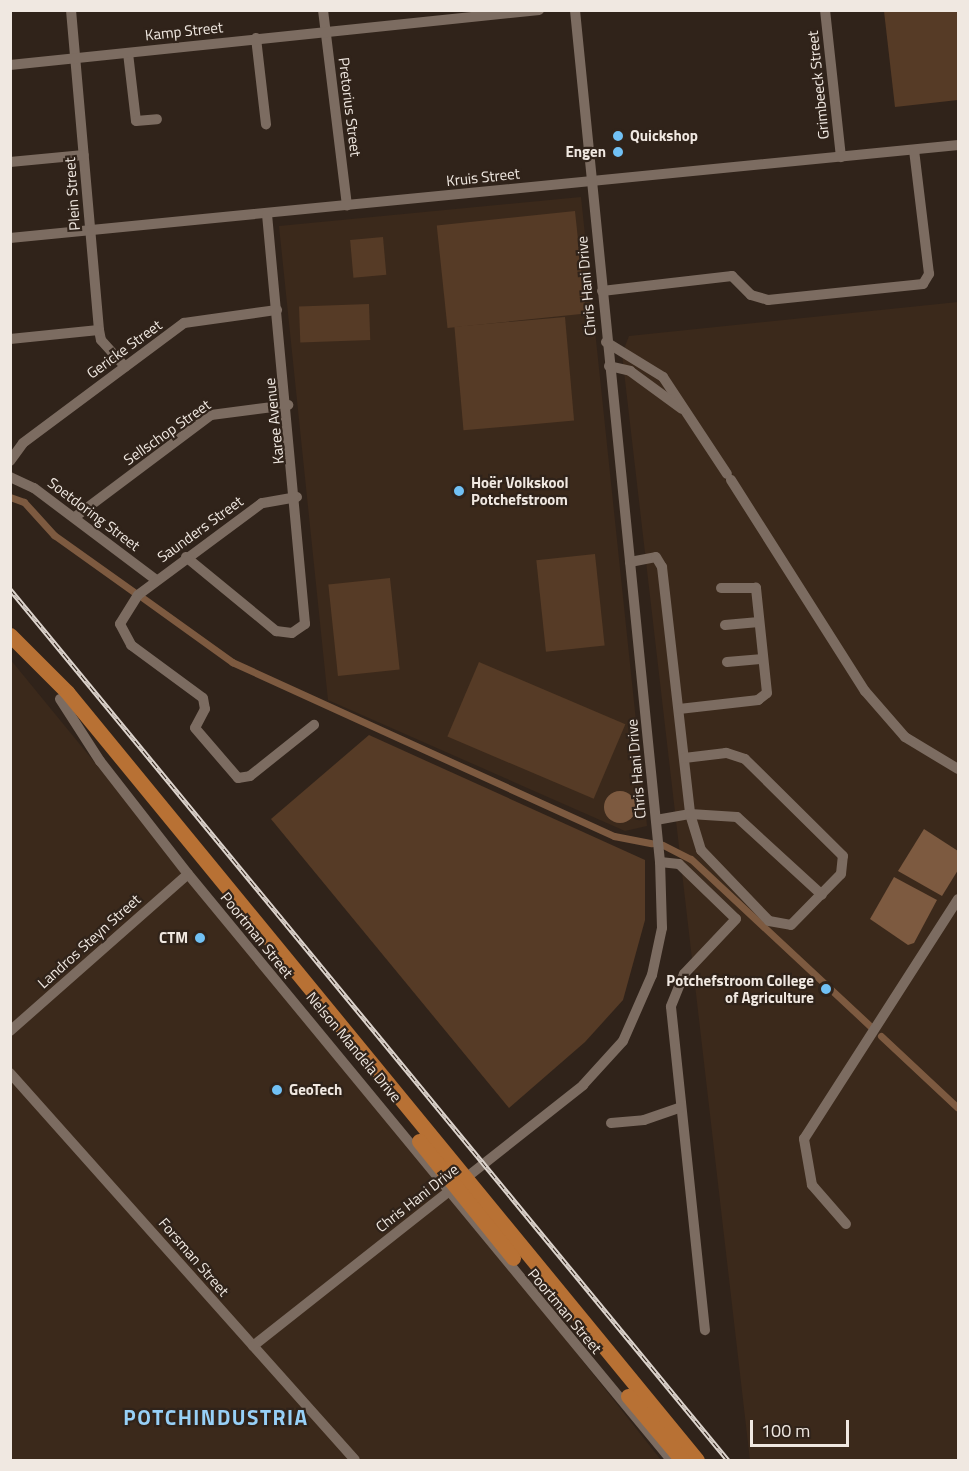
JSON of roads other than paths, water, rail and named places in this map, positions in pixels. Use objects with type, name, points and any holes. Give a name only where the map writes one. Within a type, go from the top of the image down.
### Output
[{"type":"highway","name":"Nelson Mandela Drive","points":[[10,635],[67,692],[697,1461]]},
{"type":"highway","name":"Nelson Mandela Drive","points":[[10,646],[60,699],[682,1461]]},
{"type":"street","name":"Plein Street","points":[[71,10],[99,330],[101,340],[125,367]]},
{"type":"street","name":"Pretorius Street","points":[[323,10],[347,206]]},
{"type":"street","name":"Kamp Street","points":[[10,64],[539,10]]},
{"type":"street","name":"Chris Hani Drive","points":[[253,1346],[583,1085],[632,1024],[658,950],[660,862],[606,342],[575,10]]},
{"type":"street","name":"Grimbeeck Street","points":[[825,10],[841,157]]},
{"type":"street","points":[[256,38],[266,124]]},
{"type":"street","points":[[128,53],[136,121],[157,119]]},
{"type":"street","name":"Kruis Street","points":[[10,238],[958,146]]},
{"type":"street","points":[[602,291],[732,276],[751,295],[768,300],[923,284],[929,274],[914,150]]},
{"type":"street","points":[[10,162],[84,155]]},
{"type":"street","name":"Karee Avenue","points":[[186,557],[276,631],[292,633],[305,624],[297,497],[267,214]]},
{"type":"street","name":"Gericke Street","points":[[10,461],[23,443],[191,320],[277,310]]},
{"type":"street","points":[[10,339],[99,330]]},
{"type":"street","points":[[606,342],[663,377],[696,421],[865,691],[905,737],[958,769]]},
{"type":"street","points":[[609,366],[642,378],[696,421]]},
{"type":"street","name":"Sellschop Street","points":[[75,517],[211,416],[288,405]]},
{"type":"street","name":"Soetdoring Street","points":[[10,477],[75,517],[156,580]]},
{"type":"street","name":"Saunders Street","points":[[297,497],[262,502],[156,580],[122,617],[122,633],[203,698],[205,709],[195,728],[231,774],[250,776],[314,725]]},
{"type":"street","points":[[630,562],[652,557],[661,562],[690,814],[704,856],[745,911]]},
{"type":"street","points":[[679,709],[765,698],[763,659],[754,586],[721,588]]},
{"type":"street","points":[[725,624],[759,622]]},
{"type":"street","points":[[727,662],[763,659]]},
{"type":"street","name":"Poortman Street","points":[[60,699],[85,740],[188,874],[671,1461]]},
{"type":"street","points":[[660,862],[679,864],[745,911],[786,927],[842,874],[846,861],[781,789],[736,755],[684,758]]},
{"type":"street","points":[[656,820],[690,814],[725,814],[742,820],[822,895]]},
{"type":"street","name":"Landros Steyn Street","points":[[10,1031],[188,874]]},
{"type":"street","points":[[846,1224],[812,1185],[804,1139],[958,899]]},
{"type":"street","points":[[705,1330],[671,1018],[674,991],[745,911]]},
{"type":"street","name":"Forsman Street","points":[[10,1073],[355,1461]]},
{"type":"street","points":[[611,1123],[644,1120],[681,1107]]},
{"type":"waterway","points":[[10,497],[24,502],[54,535],[134,592]]},
{"type":"waterway","points":[[143,598],[232,662],[614,836],[651,843]]},
{"type":"waterway","points":[[663,845],[691,859],[873,1029]]},
{"type":"waterway","points":[[881,1036],[958,1108]]},
{"type":"railway","points":[[10,589],[728,1460]]},
{"type":"place","name":"Quickshop","points":[[618,136]]},
{"type":"place","name":"Engen","points":[[618,152]]},
{"type":"place","name":"Hoër Volkskool Potchefstroom","points":[[459,491]]},
{"type":"place","name":"CTM","points":[[200,938]]},
{"type":"place","name":"Potchefstroom College of Agriculture","points":[[826,989]]},
{"type":"place","name":"GeoTech","points":[[277,1090]]},
{"type":"district","name":"POTCHINDUSTRIA","points":[[216,1417]]}]
